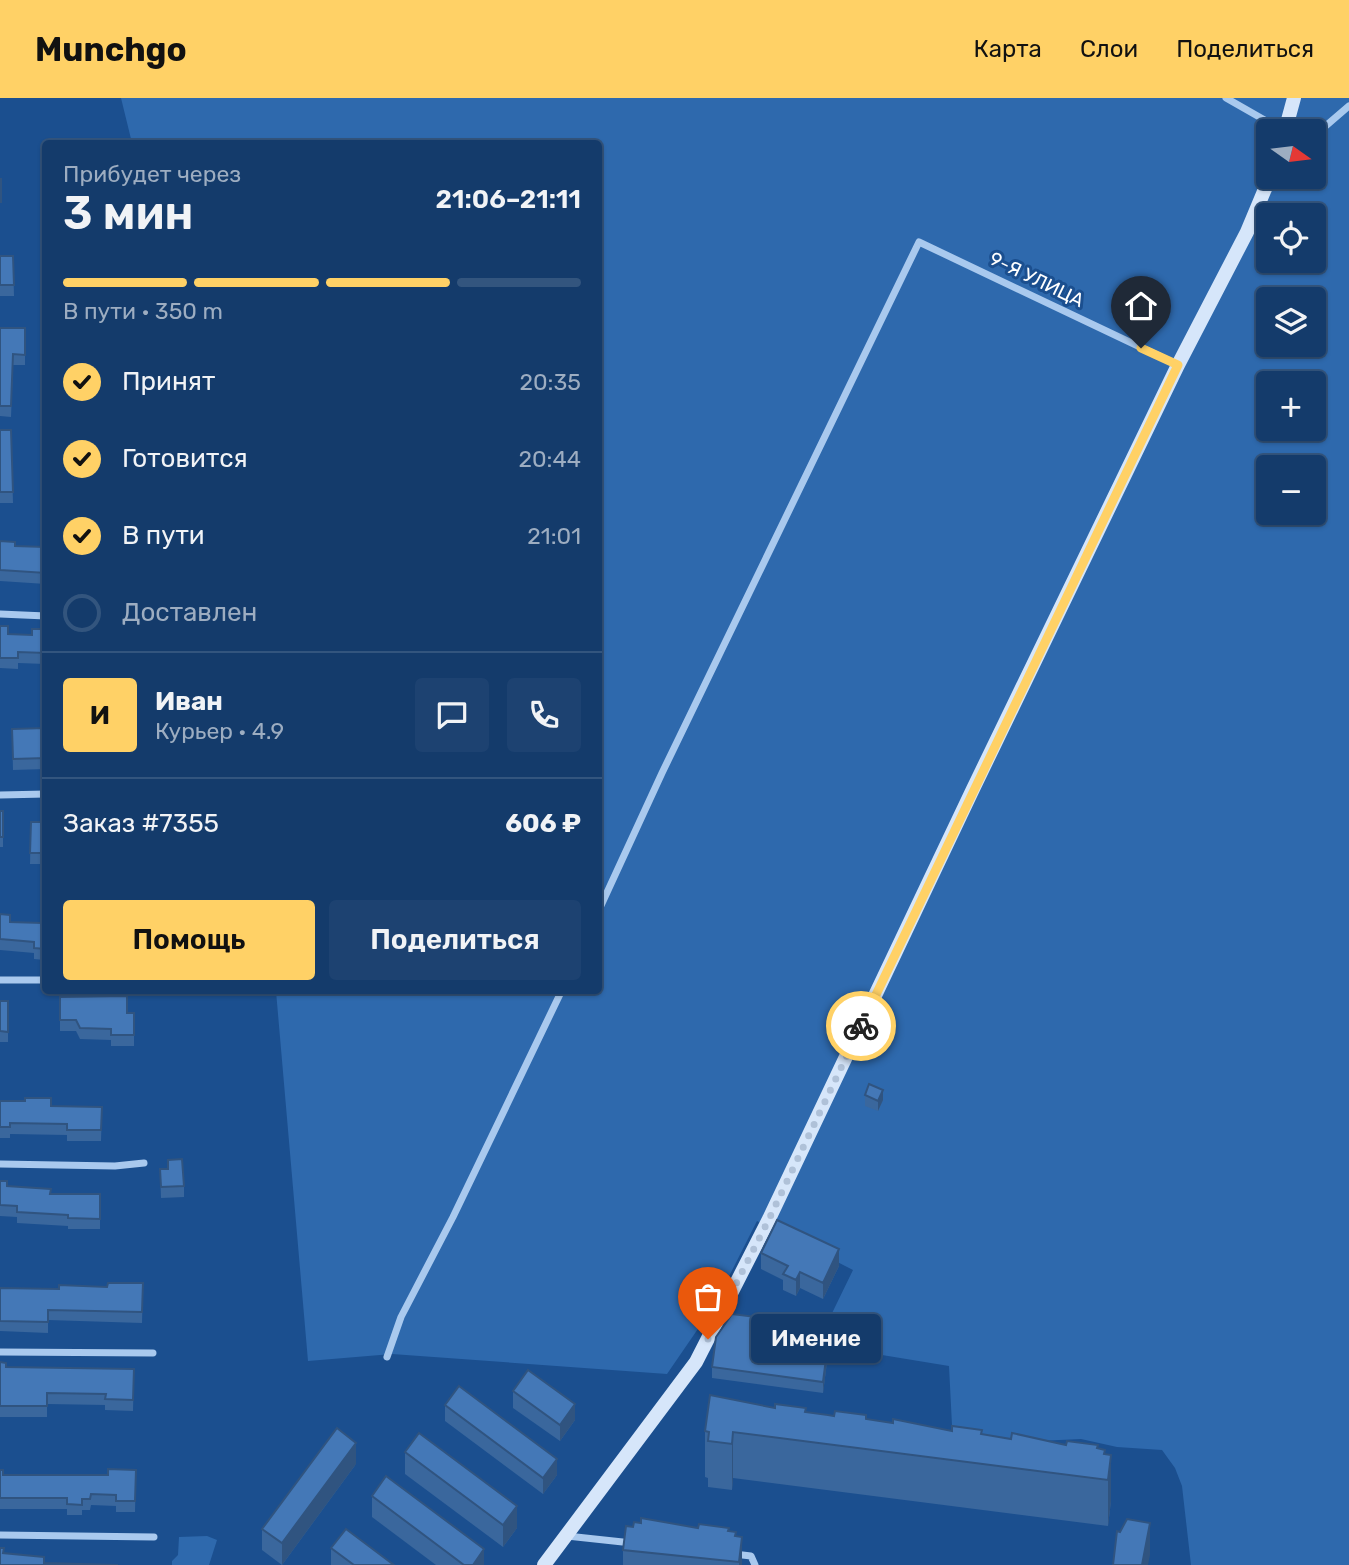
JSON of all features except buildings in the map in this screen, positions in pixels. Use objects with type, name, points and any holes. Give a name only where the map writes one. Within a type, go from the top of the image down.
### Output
[{"type":"street","points":[[1226,98],[1264,119]]},
{"type":"street","points":[[1288,119],[1294,98]]},
{"type":"street","points":[[1326,125],[1349,106]]},
{"type":"street","points":[[544,1565],[696,1362],[769,1219],[1178,365],[1247,232],[1265,189]]},
{"type":"street","name":"9-Я УЛИЦА","points":[[602,903],[662,773],[919,242],[1178,365]]},
{"type":"street","points":[[0,614],[42,616]]},
{"type":"street","points":[[0,795],[42,794]]},
{"type":"street","points":[[0,980],[42,981]]},
{"type":"street","points":[[387,1356],[401,1317],[453,1217],[560,994]]},
{"type":"street","points":[[0,1164],[115,1166],[144,1163]]},
{"type":"street","points":[[0,1352],[153,1353]]},
{"type":"street","points":[[0,1535],[154,1537]]},
{"type":"street","points":[[566,1536],[636,1544]]},
{"type":"street","points":[[725,1553],[751,1556],[755,1565]]},
{"type":"shaded area","points":[[121,98],[1349,98],[1349,1565],[1191,1565],[1182,1486],[1175,1468],[1162,1450],[1117,1447],[1081,1439],[953,1445],[949,1366],[882,1355],[842,1354],[818,1342],[853,1270],[757,1221],[715,1304],[667,1374],[392,1354],[308,1361],[276,994],[602,994],[602,140],[131,140]]},
{"type":"shaded area","points":[[207,1536],[217,1540],[209,1565],[172,1565],[178,1555],[179,1537]]},
{"type":"way so far","points":[[708,1339],[769,1219],[861,1026]]},
{"type":"place","name":"Имение","points":[[708,1339]]},
{"type":"route","points":[[861,1026],[1178,365],[1141,348]]}]
